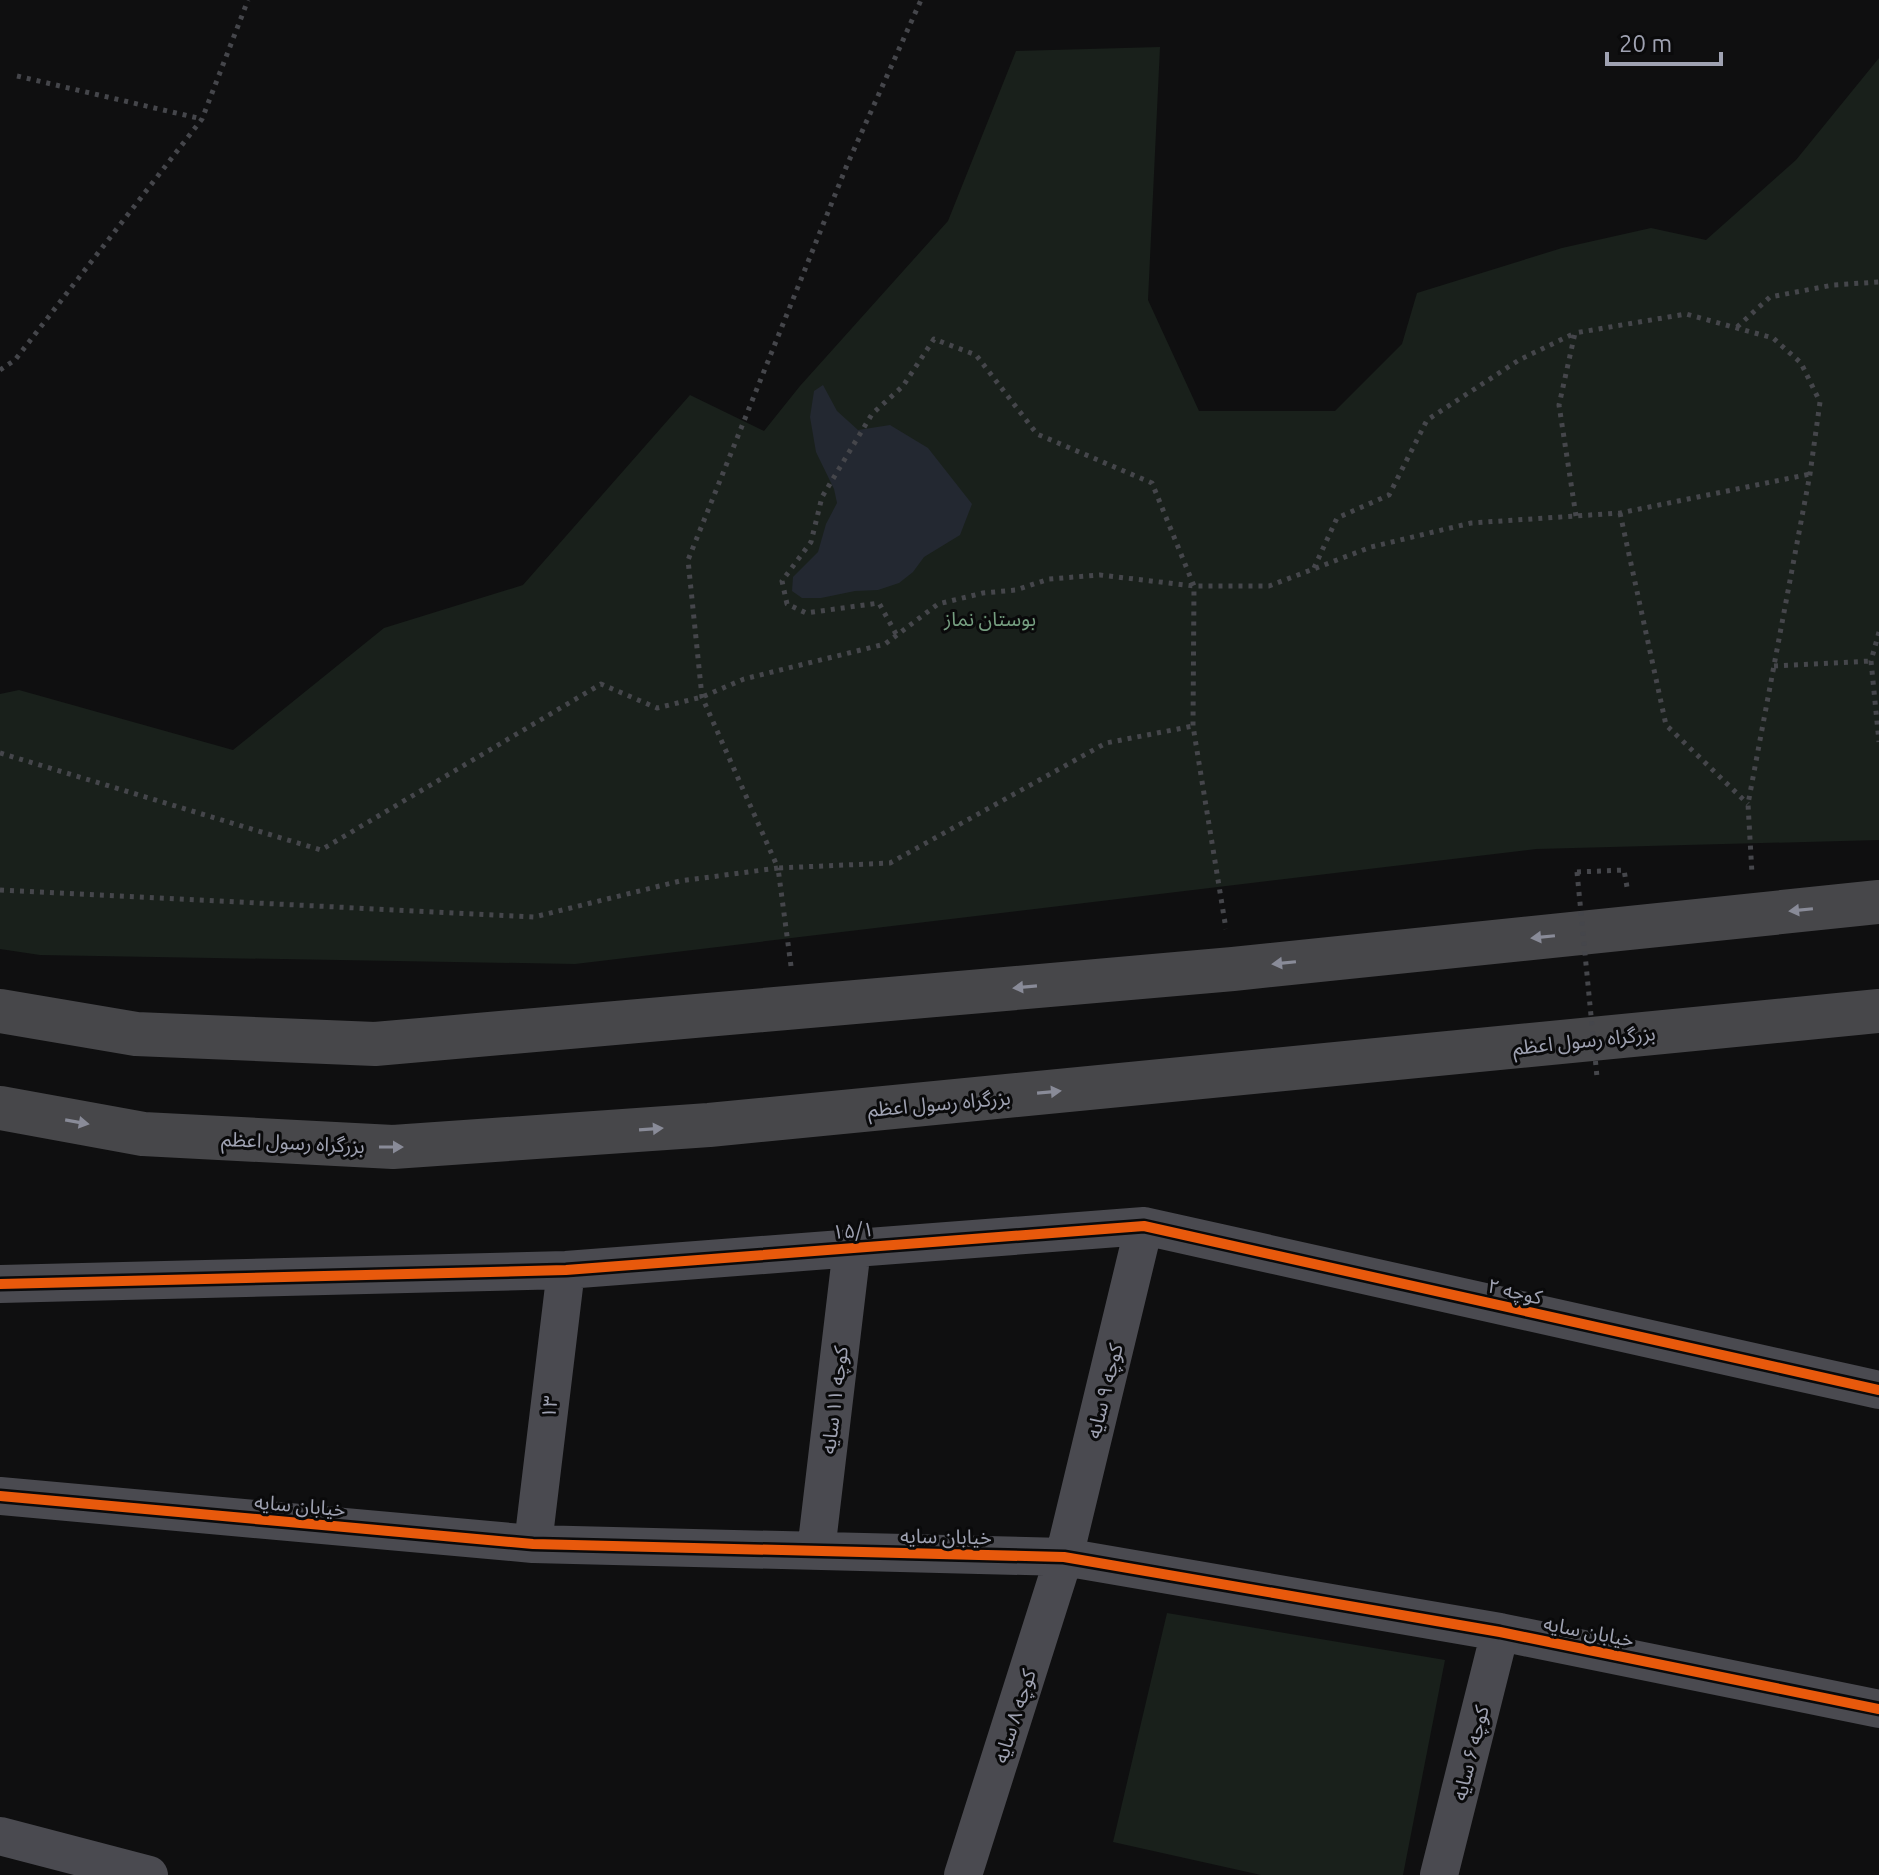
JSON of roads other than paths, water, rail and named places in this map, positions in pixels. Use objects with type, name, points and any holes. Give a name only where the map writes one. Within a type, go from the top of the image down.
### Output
[{"type":"highway","points":[[0,1011],[136,1034],[375,1044],[1233,969],[1879,902]]},
{"type":"highway","name":"بزرگراه رسول اعظم","points":[[0,1108],[143,1134],[393,1147],[724,1123],[1879,1011]]},
{"type":"street","name":"۱۵/۱","points":[[0,1284],[566,1270],[1144,1226]]},
{"type":"street","name":"کوچه ۲","points":[[1144,1226],[1879,1390]]},
{"type":"street","name":"کوچه ۹ سایه","points":[[1064,1557],[1144,1226]]},
{"type":"street","name":"کوچه ۱۱ سایه","points":[[816,1551],[852,1248]]},
{"type":"street","name":"۱۳","points":[[533,1544],[566,1270]]},
{"type":"street","name":"خیابان سایه","points":[[0,1496],[533,1544],[1064,1557],[1500,1632],[1879,1709]]},
{"type":"street","name":"کوچه ۸ سایه","points":[[963,1875],[1064,1557]]},
{"type":"street","name":"کوچه ۶ سایه","points":[[1439,1875],[1500,1632]]},
{"type":"street","points":[[0,1836],[149,1875]]},
{"type":"park label","name":"بوستان نماز","points":[[990,618]]}]
